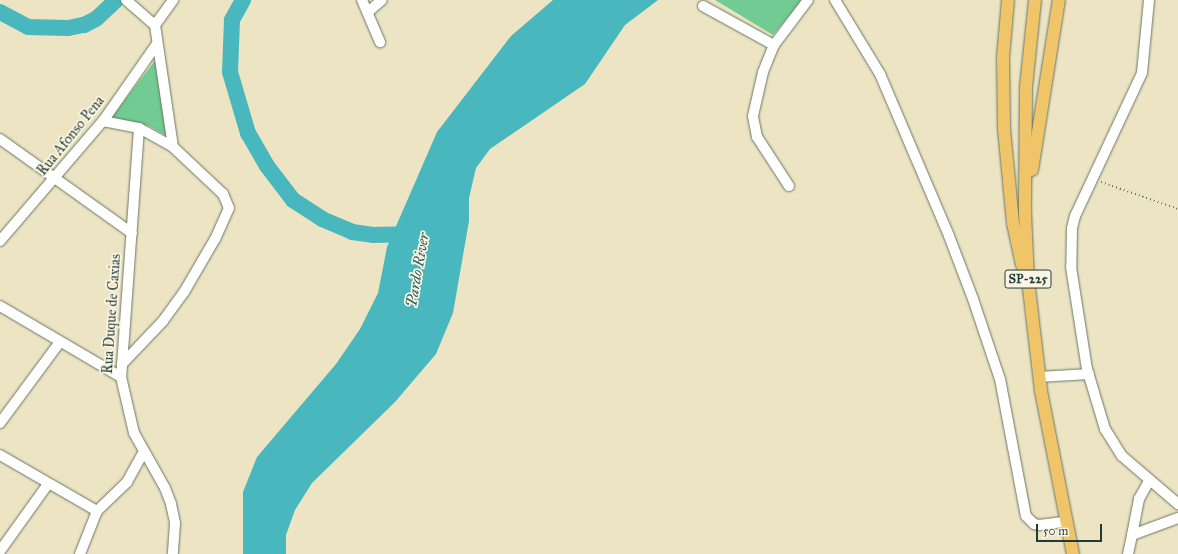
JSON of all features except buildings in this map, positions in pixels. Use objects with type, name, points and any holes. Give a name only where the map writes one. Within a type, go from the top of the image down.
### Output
[{"type":"main road","points":[[1008,0],[1003,57],[1004,129],[1013,222],[1020,255],[1028,280]]},
{"type":"main road","name":"SP-225","points":[[1035,0],[1026,87],[1025,213],[1028,280],[1039,377],[1065,522],[1073,554]]},
{"type":"main road","points":[[1025,213],[1059,0]]},
{"type":"street","points":[[126,0],[156,26]]},
{"type":"street","points":[[173,0],[156,26],[157,44],[173,147]]},
{"type":"street","points":[[362,0],[380,42]]},
{"type":"street","points":[[368,12],[382,0]]},
{"type":"street","points":[[789,186],[764,149],[754,126],[753,116],[762,72],[774,45],[808,0]]},
{"type":"street","points":[[835,0],[880,74],[960,264],[1000,379],[1026,516],[1034,524],[1039,525],[1065,522]]},
{"type":"street","points":[[1149,0],[1142,73],[1075,216],[1070,247],[1074,300],[1088,374],[1106,429],[1122,456],[1149,481],[1178,504]]},
{"type":"street","points":[[703,6],[774,45]]},
{"type":"street","name":"Rua Afonso Pena","points":[[0,241],[55,179],[103,121],[157,44]]},
{"type":"street","points":[[103,121],[139,128],[173,147],[223,194],[229,208],[215,239],[181,297],[163,322],[122,364]]},
{"type":"street","name":"Rua Duque de Caxias","points":[[139,128],[121,377],[128,414],[143,453],[156,471],[171,504],[175,523],[173,554]]},
{"type":"street","points":[[0,139],[132,233]]},
{"type":"street","points":[[0,306],[121,377]]},
{"type":"street","points":[[0,423],[60,342]]},
{"type":"street","points":[[1039,377],[1088,374]]},
{"type":"street","points":[[80,554],[97,511],[127,482],[143,453]]},
{"type":"street","points":[[0,455],[97,511]]},
{"type":"street","points":[[1128,554],[1139,499],[1149,481]]},
{"type":"street","points":[[0,551],[48,484]]},
{"type":"street","points":[[1132,535],[1178,518]]},
{"type":"path","points":[[1092,179],[1178,209]]},
{"type":"green space","points":[[715,0],[802,0],[773,35]]},
{"type":"green space","points":[[157,58],[167,136],[149,126],[111,118]]},
{"type":"water","name":"Pardo River","points":[[553,0],[658,0],[625,25],[585,84],[490,149],[476,168],[469,198],[469,221],[453,313],[436,354],[395,402],[312,483],[295,510],[286,535],[286,554],[243,554],[243,492],[257,457],[336,364],[360,329],[378,293],[387,247],[437,132],[511,36]]},
{"type":"waterway","name":"Pardo River","points":[[243,0],[232,20],[230,72],[248,133],[267,166],[293,200],[322,219],[352,232],[373,235],[415,234]]},
{"type":"waterway","points":[[0,12],[28,27],[68,28],[84,25],[96,19],[115,1]]}]
